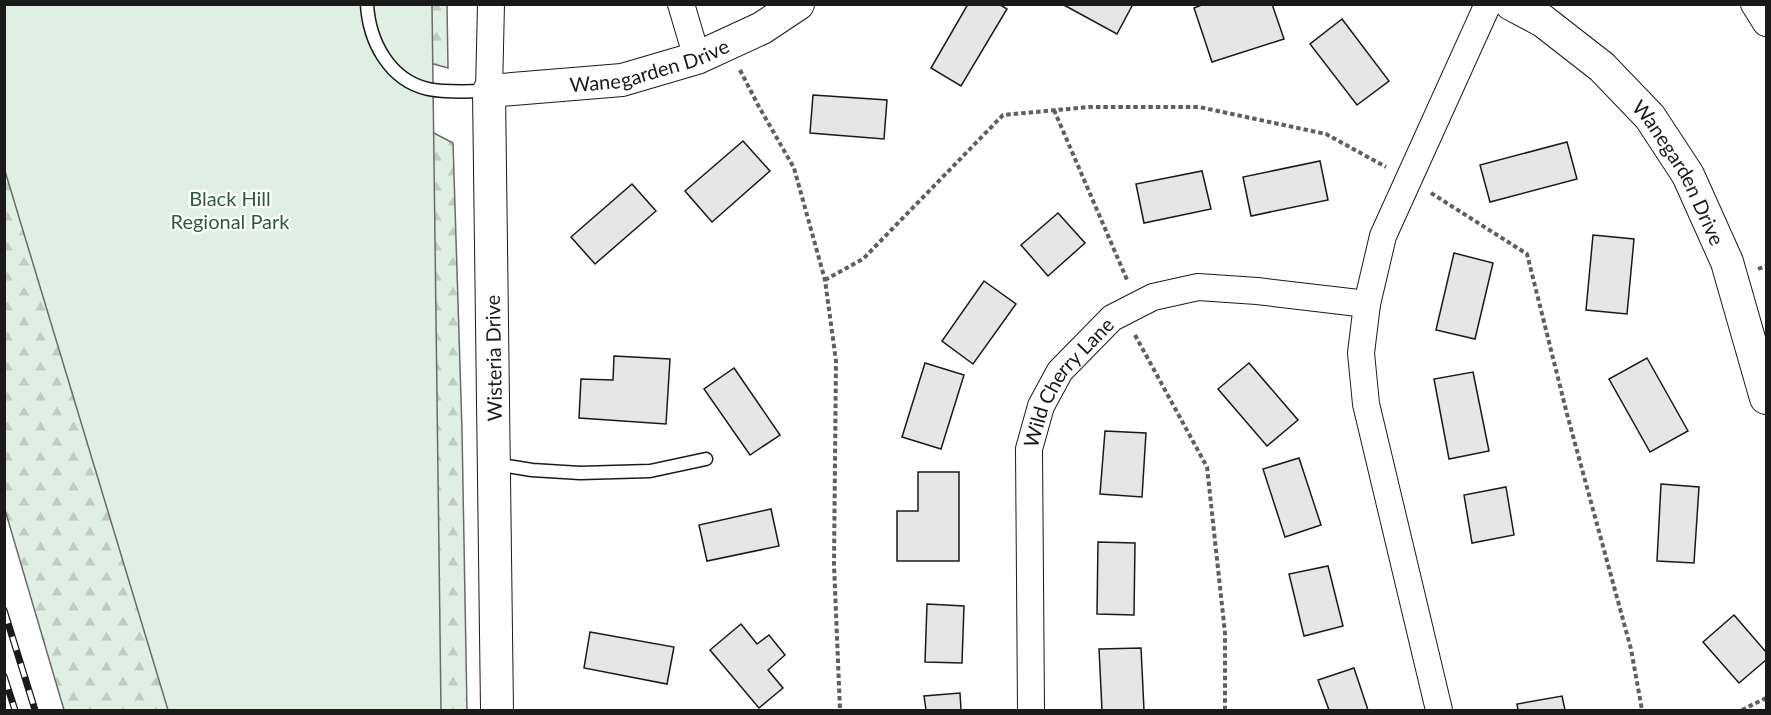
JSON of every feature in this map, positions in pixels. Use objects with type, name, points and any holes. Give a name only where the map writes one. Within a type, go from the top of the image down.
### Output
[{"type":"street","name":"Wisteria Drive","points":[[491,4],[489,91],[497,711]]},
{"type":"street","points":[[681,4],[697,58]]},
{"type":"street","name":"Wanegarden Drive","points":[[489,91],[622,80],[697,58],[762,28],[798,4]]},
{"type":"street","points":[[1439,711],[1365,404],[1361,353],[1368,304],[1383,236],[1488,4]]},
{"type":"street","name":"Wanegarden Drive","points":[[1511,4],[1543,21],[1602,67],[1650,117],[1688,175],[1726,262],[1767,398]]},
{"type":"street","name":"Wild Cherry Lane","points":[[1031,711],[1029,449],[1041,405],[1060,371],[1112,318],[1153,297],[1198,287],[1257,291],[1368,304]]},
{"type":"lane","points":[[366,4],[371,33],[379,52],[401,76],[413,84],[428,89],[489,91]]},
{"type":"lane","points":[[494,464],[532,470],[580,473],[650,471],[706,459]]},
{"type":"path","points":[[727,44],[794,168],[825,280],[836,361],[834,564],[840,711]]},
{"type":"path","points":[[825,280],[863,259],[1004,115],[1089,107],[1199,107],[1326,134],[1409,179],[1527,254],[1630,649],[1642,711]]},
{"type":"path","points":[[1054,110],[1130,309],[1207,467],[1225,633],[1225,711]]},
{"type":"path","points":[[1742,711],[1767,698]]},
{"type":"green space","name":"Black Hill Regional Park","points":[[4,5],[432,5],[441,710],[168,710],[5,171]]},
{"type":"green space","name":"Black Hill Regional Park","points":[[5,5],[339,83],[453,143],[462,430],[467,710],[64,710],[5,510]]},
{"type":"green space","points":[[393,5],[447,5],[448,68],[401,55]]},
{"type":"building","points":[[968,4],[999,4],[1007,9],[961,86],[931,68]]},
{"type":"building","points":[[1062,4],[1133,4],[1117,34]]},
{"type":"building","points":[[1204,4],[1272,4],[1284,39],[1212,62],[1194,8]]},
{"type":"building","points":[[1342,19],[1389,81],[1357,105],[1310,44]]},
{"type":"building","points":[[813,95],[887,100],[884,139],[810,133]]},
{"type":"building","points":[[743,141],[770,171],[712,222],[685,191]]},
{"type":"building","points":[[1567,142],[1577,179],[1490,202],[1480,165]]},
{"type":"building","points":[[1320,161],[1328,200],[1251,216],[1243,177]]},
{"type":"building","points":[[1202,171],[1211,209],[1144,223],[1136,184]]},
{"type":"building","points":[[632,184],[656,211],[595,264],[571,237]]},
{"type":"building","points":[[1058,213],[1085,243],[1048,276],[1021,245]]},
{"type":"building","points":[[1593,235],[1634,239],[1627,314],[1586,310]]},
{"type":"building","points":[[1454,253],[1493,263],[1475,339],[1436,330]]},
{"type":"building","points":[[984,281],[1016,304],[973,364],[942,341]]},
{"type":"building","points":[[614,356],[670,359],[666,424],[579,418],[581,379],[613,380]]},
{"type":"building","points":[[1647,358],[1688,431],[1650,452],[1609,379]]},
{"type":"building","points":[[925,363],[964,375],[941,449],[902,437]]},
{"type":"building","points":[[1249,363],[1298,420],[1267,446],[1218,389]]},
{"type":"building","points":[[734,368],[780,435],[750,455],[704,389]]},
{"type":"building","points":[[1473,372],[1489,451],[1449,459],[1434,379]]},
{"type":"building","points":[[1105,431],[1146,433],[1142,497],[1100,494]]},
{"type":"building","points":[[1299,458],[1321,525],[1285,537],[1263,469]]},
{"type":"building","points":[[918,472],[959,472],[959,561],[897,561],[897,511],[918,511]]},
{"type":"building","points":[[1661,484],[1699,487],[1694,563],[1657,561]]},
{"type":"building","points":[[1506,487],[1514,535],[1472,543],[1464,495]]},
{"type":"building","points":[[771,509],[779,546],[707,561],[699,525]]},
{"type":"building","points":[[1098,542],[1135,543],[1134,615],[1097,614]]},
{"type":"building","points":[[1328,566],[1343,626],[1304,636],[1289,574]]},
{"type":"building","points":[[927,604],[964,606],[962,663],[925,662]]},
{"type":"building","points":[[1734,615],[1766,652],[1766,660],[1739,683],[1703,642]]},
{"type":"building","points":[[741,624],[757,644],[769,635],[785,655],[768,670],[783,688],[759,708],[710,650]]},
{"type":"building","points":[[590,632],[674,647],[667,684],[584,668]]},
{"type":"building","points":[[1141,648],[1144,710],[1102,710],[1099,649]]},
{"type":"building","points":[[1354,668],[1368,710],[1329,710],[1318,680]]},
{"type":"building","points":[[960,693],[961,710],[926,710],[924,696]]},
{"type":"building","points":[[1562,696],[1565,710],[1518,710],[1517,704]]},
{"type":"railway","points":[[4,610],[35,710]]},
{"type":"railway","points":[[4,676],[15,710]]}]
